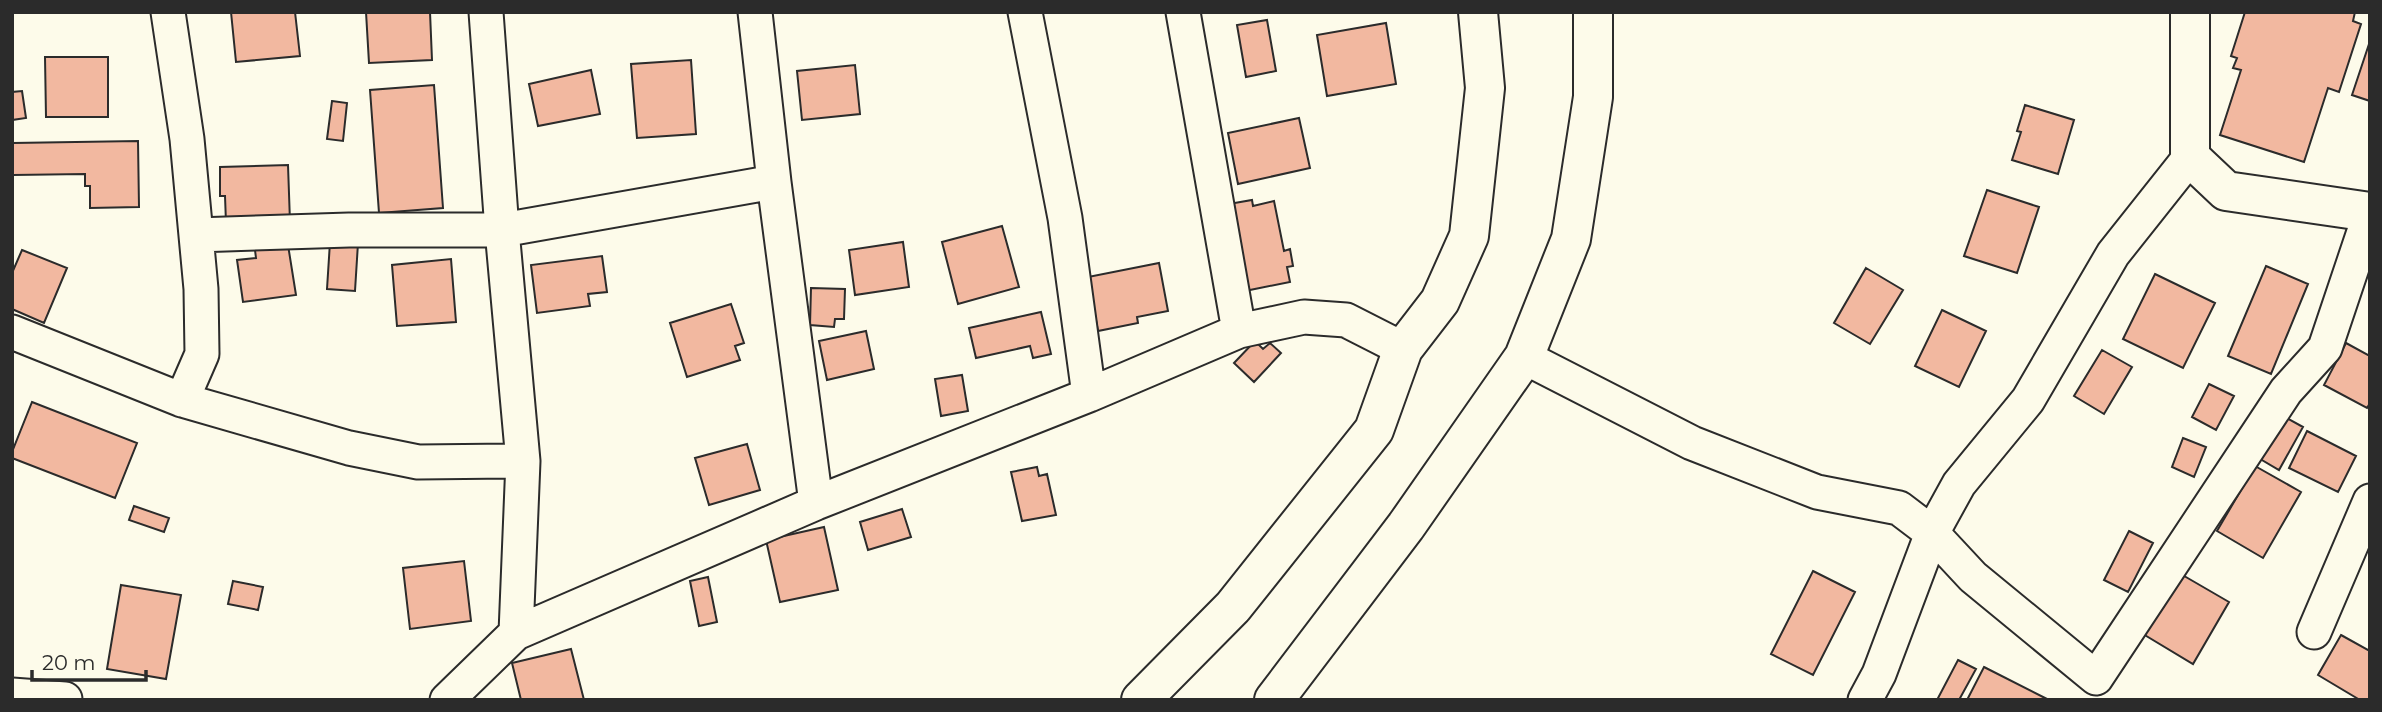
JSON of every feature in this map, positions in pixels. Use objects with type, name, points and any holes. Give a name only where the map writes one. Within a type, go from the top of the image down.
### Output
[{"type":"street","points":[[168,12],[187,139],[201,289],[202,354],[182,400]]},
{"type":"street","points":[[486,12],[523,461],[516,633]]},
{"type":"street","points":[[755,12],[816,503]]},
{"type":"street","points":[[1025,12],[1065,218],[1088,395]]},
{"type":"street","points":[[1183,12],[1239,331]]},
{"type":"street","points":[[1141,700],[1233,607],[1374,430],[1403,349],[1440,301],[1468,236],[1485,88],[1478,12]]},
{"type":"street","points":[[1274,700],[1406,526],[1524,357],[1571,239],[1593,97],[1593,12]]},
{"type":"street","points":[[1865,700],[1879,674],[1932,533],[1959,484],[2028,400],[2113,254],[2190,157],[2190,12]]},
{"type":"street","points":[[1524,357],[1692,443],[1816,492],[1899,508],[1932,533],[1973,577],[2096,678],[2286,391],[2325,348],[2370,213],[2226,191],[2190,157]]},
{"type":"street","points":[[196,235],[349,230],[502,230],[774,181]]},
{"type":"street","points":[[447,700],[516,633],[816,503],[1088,395],[1239,331],[1304,317],[1346,320],[1403,349]]},
{"type":"street","points":[[12,332],[182,400],[349,448],[418,462],[523,461]]},
{"type":"street","points":[[2314,632],[2370,501]]},
{"type":"street","points":[[12,695],[65,699]]},
{"type":"building","points":[[231,12],[295,12],[300,56],[236,62]]},
{"type":"building","points":[[366,12],[430,12],[432,60],[369,63]]},
{"type":"building","points":[[2245,12],[2355,12],[2353,21],[2361,24],[2339,92],[2328,88],[2304,162],[2220,135],[2241,70],[2233,68],[2237,58],[2231,56]]},
{"type":"building","points":[[1267,20],[1276,71],[1246,77],[1237,25]]},
{"type":"building","points":[[1386,23],[1396,84],[1327,96],[1317,35]]},
{"type":"building","points":[[2370,41],[2370,101],[2352,95]]},
{"type":"building","points":[[45,57],[108,57],[108,117],[46,117]]},
{"type":"building","points":[[691,60],[696,134],[637,138],[631,64]]},
{"type":"building","points":[[855,65],[860,114],[802,120],[797,71]]},
{"type":"building","points":[[591,70],[600,114],[538,126],[529,84]]},
{"type":"building","points":[[434,85],[443,208],[379,213],[370,90]]},
{"type":"building","points":[[22,91],[26,118],[12,120],[12,92]]},
{"type":"building","points":[[332,101],[347,103],[343,141],[327,139]]},
{"type":"building","points":[[2025,105],[2074,120],[2058,174],[2012,160],[2021,132],[2017,131]]},
{"type":"building","points":[[1299,118],[1310,168],[1238,184],[1228,133]]},
{"type":"building","points":[[138,141],[139,207],[90,208],[90,186],[85,186],[85,174],[13,175],[13,143]]},
{"type":"building","points":[[288,165],[290,222],[226,223],[225,196],[220,196],[220,167]]},
{"type":"building","points":[[1987,190],[2039,207],[2017,273],[1964,256]]},
{"type":"building","points":[[1252,200],[1253,206],[1274,201],[1284,251],[1290,249],[1293,266],[1287,267],[1290,282],[1240,292],[1223,205]]},
{"type":"building","points":[[1002,226],[1019,287],[958,304],[942,242]]},
{"type":"building","points":[[330,242],[358,243],[355,291],[327,289]]},
{"type":"building","points":[[903,242],[909,287],[855,295],[849,250]]},
{"type":"building","points":[[288,245],[296,295],[243,302],[237,260],[256,258],[255,250]]},
{"type":"building","points":[[22,250],[67,268],[44,323],[12,309],[12,273]]},
{"type":"building","points":[[602,256],[607,292],[588,294],[590,306],[537,313],[531,265]]},
{"type":"building","points":[[451,259],[456,322],[397,326],[392,265]]},
{"type":"building","points":[[1159,263],[1168,311],[1137,317],[1138,323],[1098,331],[1088,277]]},
{"type":"building","points":[[2266,266],[2308,284],[2271,374],[2228,356]]},
{"type":"building","points":[[1866,268],[1903,290],[1870,344],[1834,323]]},
{"type":"building","points":[[2155,274],[2215,303],[2183,368],[2123,339]]},
{"type":"building","points":[[811,288],[845,289],[844,319],[835,319],[834,327],[810,325]]},
{"type":"building","points":[[731,304],[744,343],[735,346],[740,360],[687,377],[670,323]]},
{"type":"building","points":[[1942,310],[1986,331],[1959,387],[1915,366]]},
{"type":"building","points":[[1041,312],[1051,354],[1033,358],[1030,346],[976,358],[969,328]]},
{"type":"building","points":[[866,331],[874,369],[827,380],[819,341]]},
{"type":"building","points":[[1255,341],[1263,349],[1270,343],[1281,353],[1254,382],[1234,363]]},
{"type":"building","points":[[2346,343],[2370,356],[2370,403],[2367,408],[2324,385]]},
{"type":"building","points":[[2102,350],[2132,367],[2104,414],[2074,396]]},
{"type":"building","points":[[962,375],[968,411],[941,416],[935,379]]},
{"type":"building","points":[[2209,384],[2234,396],[2216,430],[2192,417]]},
{"type":"building","points":[[32,402],[137,443],[115,498],[12,458]]},
{"type":"building","points":[[2274,411],[2303,427],[2279,470],[2250,453]]},
{"type":"building","points":[[2307,431],[2356,456],[2338,492],[2289,468]]},
{"type":"building","points":[[2183,438],[2206,447],[2194,477],[2172,467]]},
{"type":"building","points":[[747,444],[760,490],[709,505],[695,458]]},
{"type":"building","points":[[2255,466],[2301,492],[2263,558],[2217,531]]},
{"type":"building","points":[[1037,467],[1039,476],[1047,474],[1056,515],[1022,521],[1011,472]]},
{"type":"building","points":[[134,506],[169,518],[164,532],[129,520]]},
{"type":"building","points":[[902,509],[911,537],[868,550],[860,522]]},
{"type":"building","points":[[824,527],[838,590],[780,602],[766,540]]},
{"type":"building","points":[[2129,531],[2153,543],[2128,592],[2104,580]]},
{"type":"building","points":[[464,561],[471,621],[410,629],[403,568]]},
{"type":"building","points":[[1813,571],[1855,592],[1813,675],[1771,654]]},
{"type":"building","points":[[2179,573],[2229,602],[2193,664],[2143,634]]},
{"type":"building","points":[[708,577],[717,622],[699,626],[690,581]]},
{"type":"building","points":[[233,581],[263,587],[258,610],[228,604]]},
{"type":"building","points":[[121,585],[181,595],[166,679],[107,669]]},
{"type":"building","points":[[2341,635],[2370,651],[2370,700],[2360,700],[2318,675]]},
{"type":"building","points":[[571,649],[584,700],[521,700],[512,663]]},
{"type":"building","points":[[1958,660],[1976,669],[1959,700],[1937,700]]},
{"type":"building","points":[[1984,667],[2049,700],[1967,700]]}]
